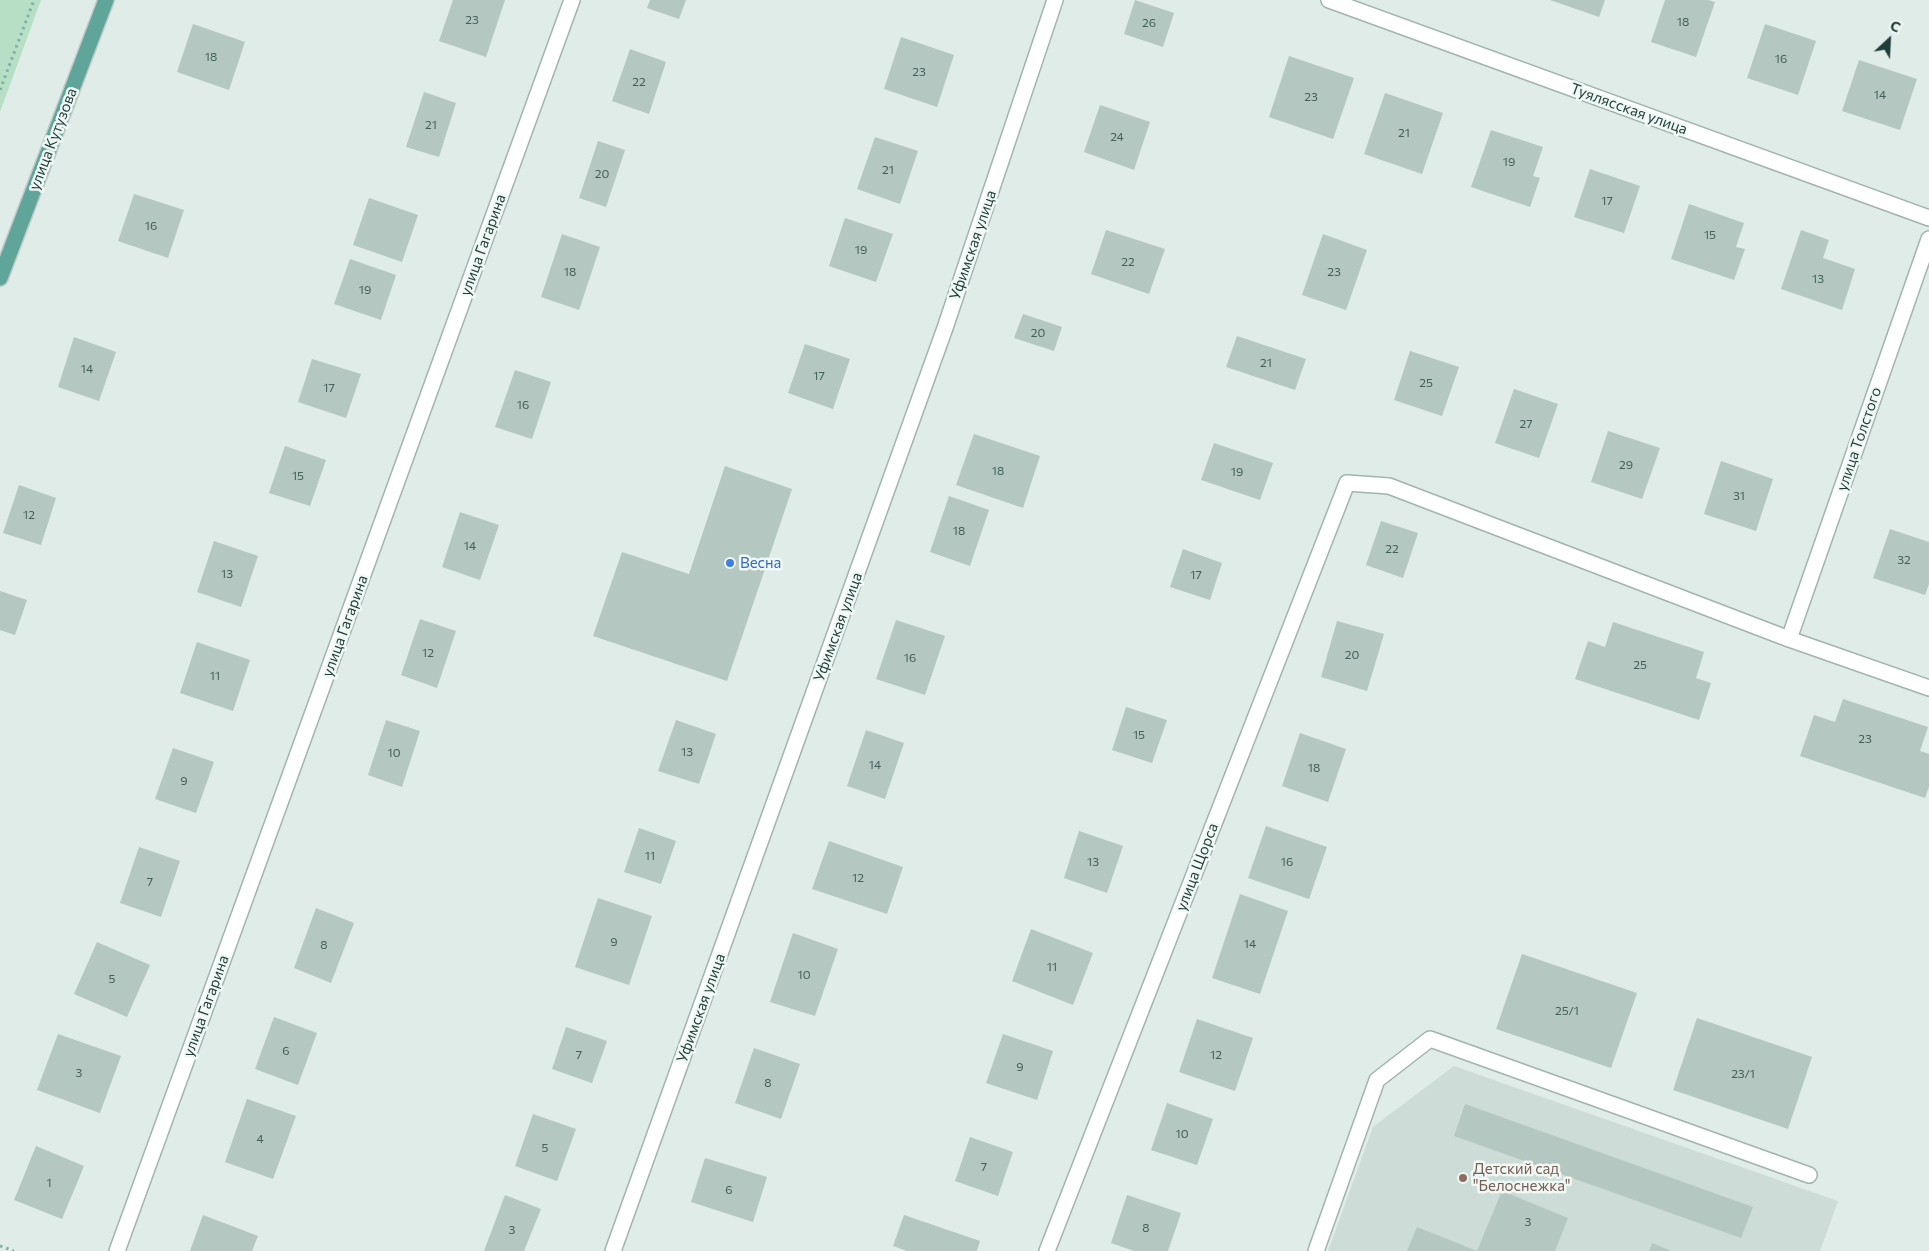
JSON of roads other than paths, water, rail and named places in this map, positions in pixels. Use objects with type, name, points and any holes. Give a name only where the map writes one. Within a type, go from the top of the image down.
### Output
[{"type":"main road","name":"улица Кутузова","points":[[0,278],[106,0]]},
{"type":"street","name":"улица Гагарина","points":[[117,1251],[572,0]]},
{"type":"street","name":"Уфимская улица","points":[[613,1251],[945,328],[1055,0]]},
{"type":"street","name":"Туялясская улица","points":[[1329,0],[1929,218]]},
{"type":"street","name":"улица Толстого","points":[[1789,639],[1929,239]]},
{"type":"street","name":"улица Щорса","points":[[1047,1251],[1347,484],[1389,486],[1789,639]]},
{"type":"street","points":[[1789,639],[1929,688]]},
{"type":"street","points":[[1316,1251],[1377,1080],[1430,1039],[1808,1175]]},
{"type":"place","name":"Весна","points":[[730,563]]},
{"type":"place","name":"Детский сад \"Белоснежка\"","points":[[1463,1178]]}]
